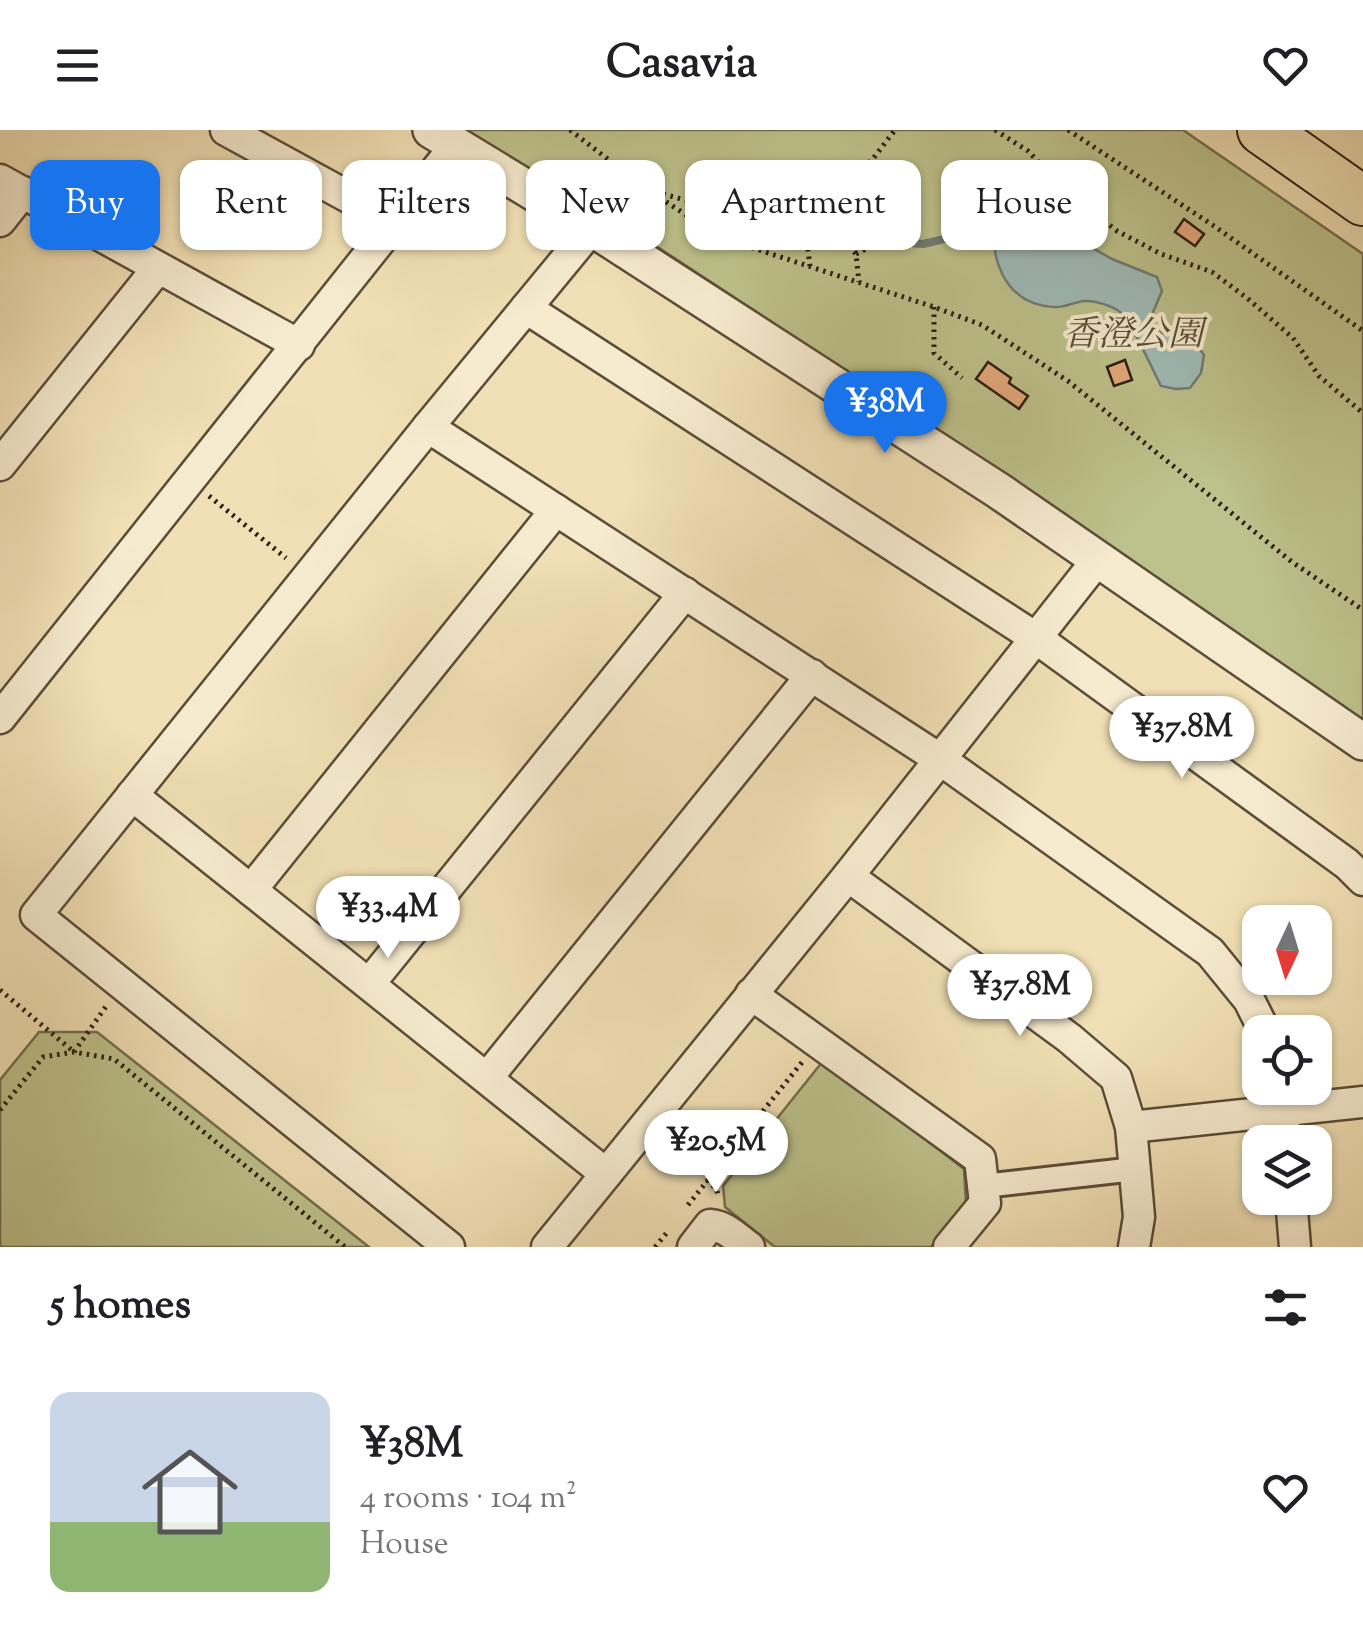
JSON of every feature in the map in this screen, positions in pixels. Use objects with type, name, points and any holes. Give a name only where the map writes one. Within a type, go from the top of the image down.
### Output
[{"type":"highway","points":[[1262,130],[1363,200]]},
{"type":"street","points":[[226,130],[342,193]]},
{"type":"street","points":[[431,160],[444,137],[526,187]]},
{"type":"street","points":[[0,220],[12,186],[299,345]]},
{"type":"street","points":[[0,718],[375,250]]},
{"type":"street","points":[[449,1247],[36,915],[574,250]]},
{"type":"street","points":[[626,250],[999,490],[1363,742]]},
{"type":"street","points":[[0,465],[158,268]]},
{"type":"street","points":[[526,308],[1036,638],[1363,880]]},
{"type":"street","points":[[428,427],[941,760],[1210,952],[1257,1015]]},
{"type":"street","points":[[251,890],[556,510]]},
{"type":"street","points":[[547,1247],[1099,558]]},
{"type":"street","points":[[369,984],[685,592]]},
{"type":"street","points":[[487,1078],[812,675]]},
{"type":"street","points":[[132,794],[606,1174]]},
{"type":"street","points":[[848,876],[1096,1058],[1116,1078],[1131,1128],[1139,1217],[1134,1247]]},
{"type":"street","points":[[751,994],[980,1159],[985,1202],[949,1247]]},
{"type":"street","points":[[1332,1101],[1363,1102]]},
{"type":"street","points":[[1131,1128],[1250,1105]]},
{"type":"street","points":[[984,1186],[1134,1169]]},
{"type":"street","points":[[1292,1215],[1295,1247]]},
{"type":"street","points":[[693,1247],[710,1226],[721,1226],[748,1247]]},
{"type":"path","points":[[570,130],[609,160]]},
{"type":"path","points":[[872,160],[895,130]]},
{"type":"path","points":[[995,130],[1028,150],[1062,188],[1117,231],[1161,254],[1212,272],[1247,298],[1293,338],[1319,376],[1363,413]]},
{"type":"path","points":[[1068,130],[1363,331]]},
{"type":"path","points":[[665,201],[703,226],[750,246],[982,324],[1068,381],[1292,562],[1363,610]]},
{"type":"path","points":[[808,250],[810,266]]},
{"type":"path","points":[[853,250],[859,282]]},
{"type":"path","points":[[856,254],[865,250]]},
{"type":"path","points":[[934,306],[934,353],[962,378]]},
{"type":"path","points":[[190,482],[308,576]]},
{"type":"path","points":[[74,1052],[122,984]]},
{"type":"path","points":[[0,990],[74,1052]]},
{"type":"path","points":[[687,1207],[817,1043]]},
{"type":"path","points":[[0,1110],[42,1057],[74,1052],[114,1060],[345,1247]]},
{"type":"path","points":[[656,1247],[676,1220]]},
{"type":"green space","name":"香澄公園","points":[[464,130],[1183,130],[1363,254],[1363,722],[1009,478],[662,250],[665,160],[526,160],[526,167]]},
{"type":"green space","points":[[39,1032],[97,1032],[369,1247],[0,1247],[0,1080]]},
{"type":"green space","points":[[823,1061],[964,1169],[966,1203],[931,1247],[775,1247],[725,1207],[723,1186]]},
{"type":"water","points":[[995,250],[1096,250],[1157,277],[1162,291],[1151,317],[1153,330],[1186,338],[1198,346],[1204,355],[1201,373],[1190,388],[1161,386],[1130,325],[1117,310],[1088,301],[1058,307],[1036,304],[1011,287]]},
{"type":"building","points":[[1184,219],[1204,234],[1195,246],[1175,232]]},
{"type":"building","points":[[1125,360],[1132,380],[1114,386],[1107,367]]},
{"type":"building","points":[[988,362],[1028,396],[1019,409],[976,379]]},
{"type":"waterway","points":[[921,244],[941,240]]}]
